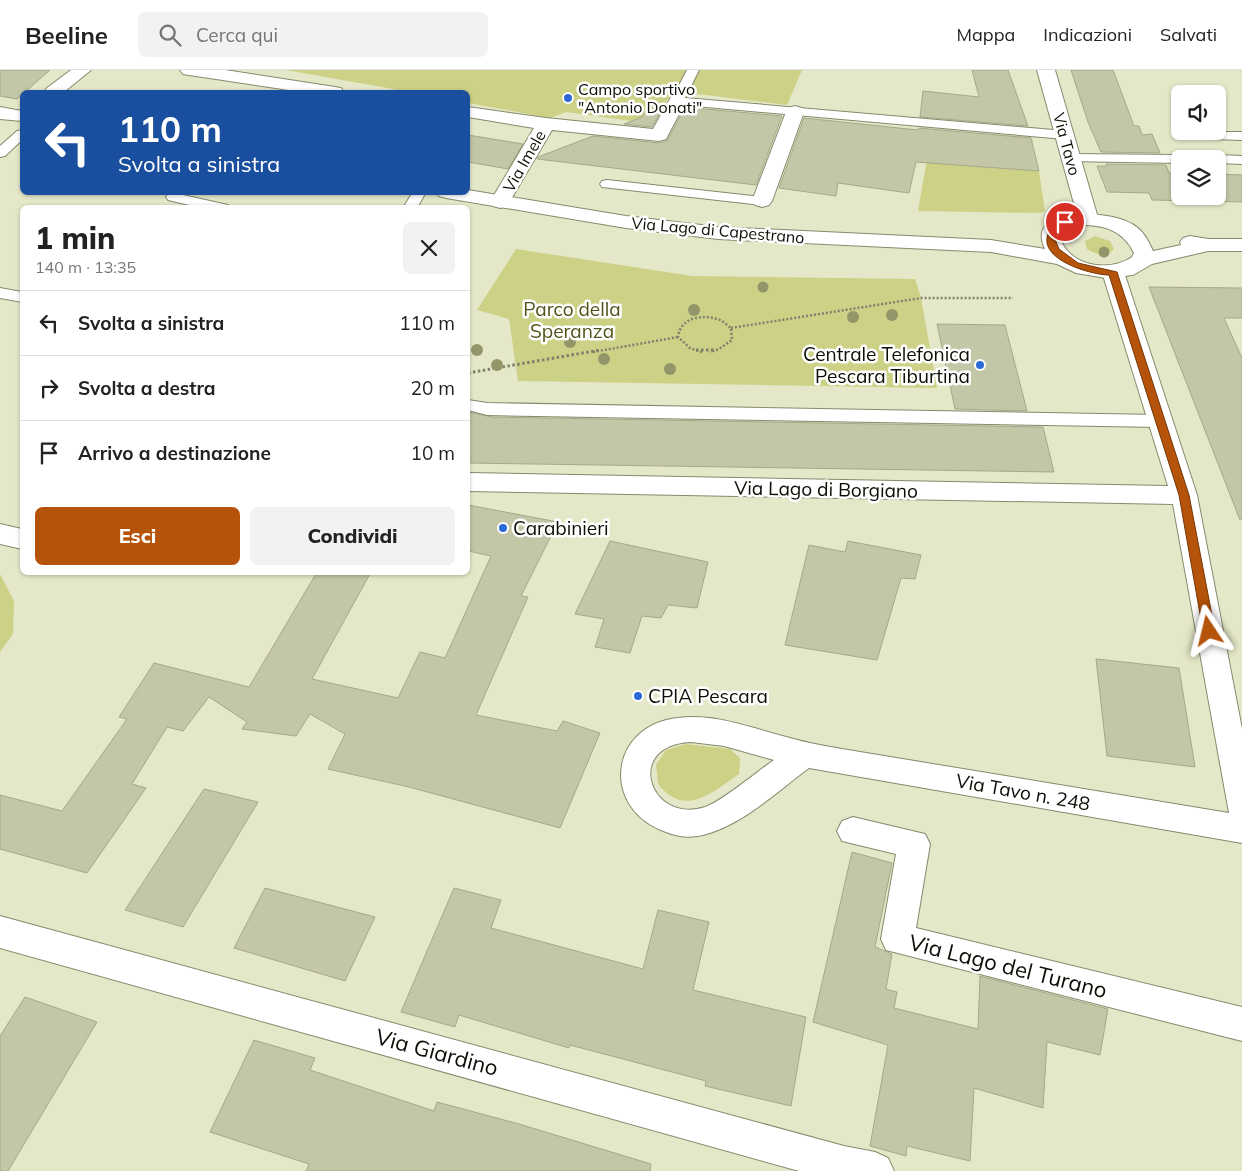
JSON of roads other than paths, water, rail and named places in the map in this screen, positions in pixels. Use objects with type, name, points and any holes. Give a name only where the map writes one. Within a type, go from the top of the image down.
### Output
[{"type":"street","points":[[56,90],[82,70]]},
{"type":"street","points":[[189,70],[253,75],[325,90]]},
{"type":"street","name":"Via Tavo","points":[[1046,70],[1088,218]]},
{"type":"street","name":"Via Imele","points":[[500,202],[546,124],[659,135],[677,101]]},
{"type":"street","points":[[470,112],[546,124]]},
{"type":"street","points":[[762,201],[795,112]]},
{"type":"street","points":[[0,113],[20,116]]},
{"type":"street","name":"Via Lago di Capestrano","points":[[462,195],[626,222],[718,233],[829,240],[991,246],[1064,259],[1087,269],[1113,272]]},
{"type":"street","points":[[1064,259],[1056,251],[1052,242],[1052,234],[1065,222],[1088,218],[1117,224],[1130,230],[1208,245],[1242,245]]},
{"type":"street","points":[[1130,230],[1143,245],[1144,253],[1142,260]]},
{"type":"street","name":"Via Lago di Capestrano","points":[[991,246],[1052,234]]},
{"type":"street","points":[[1208,245],[1142,260],[1125,270],[1113,272],[1184,495],[1242,808]]},
{"type":"street","name":"Via Lago di Borgiano","points":[[470,482],[1184,495]]},
{"type":"street","points":[[0,534],[20,539]]},
{"type":"street","name":"Via Tavo n. 248","points":[[804,755],[726,812],[699,823],[676,821],[655,812],[645,803],[635,782],[634,770],[644,748],[653,740],[677,730],[714,732],[804,755],[1242,829]]},
{"type":"street","name":"Via Lago del Turano","points":[[853,831],[914,844],[898,939],[1242,1024]]},
{"type":"street","name":"Via Giardino","points":[[0,932],[844,1165],[875,1171]]},
{"type":"lane","points":[[693,70],[677,101],[1065,135]]},
{"type":"lane","points":[[0,153],[20,136]]},
{"type":"lane","points":[[1226,136],[1242,136]]},
{"type":"lane","points":[[1071,158],[1171,159]]},
{"type":"lane","points":[[1226,159],[1242,160]]},
{"type":"lane","points":[[607,184],[762,201]]},
{"type":"lane","points":[[176,195],[174,197],[210,205]]},
{"type":"lane","points":[[0,293],[20,297]]},
{"type":"lane","points":[[470,405],[496,409],[1159,421]]},
{"type":"place","name":"Campo sportivo \"Antonio Donati\"","points":[[568,98]]},
{"type":"place","name":"Centrale Telefonica Pescara Tiburtina","points":[[980,365]]},
{"type":"place","name":"Carabinieri","points":[[503,528]]},
{"type":"place","name":"CPIA Pescara","points":[[638,696]]},
{"type":"park label","name":"Parco della Speranza","points":[[572,320]]}]
